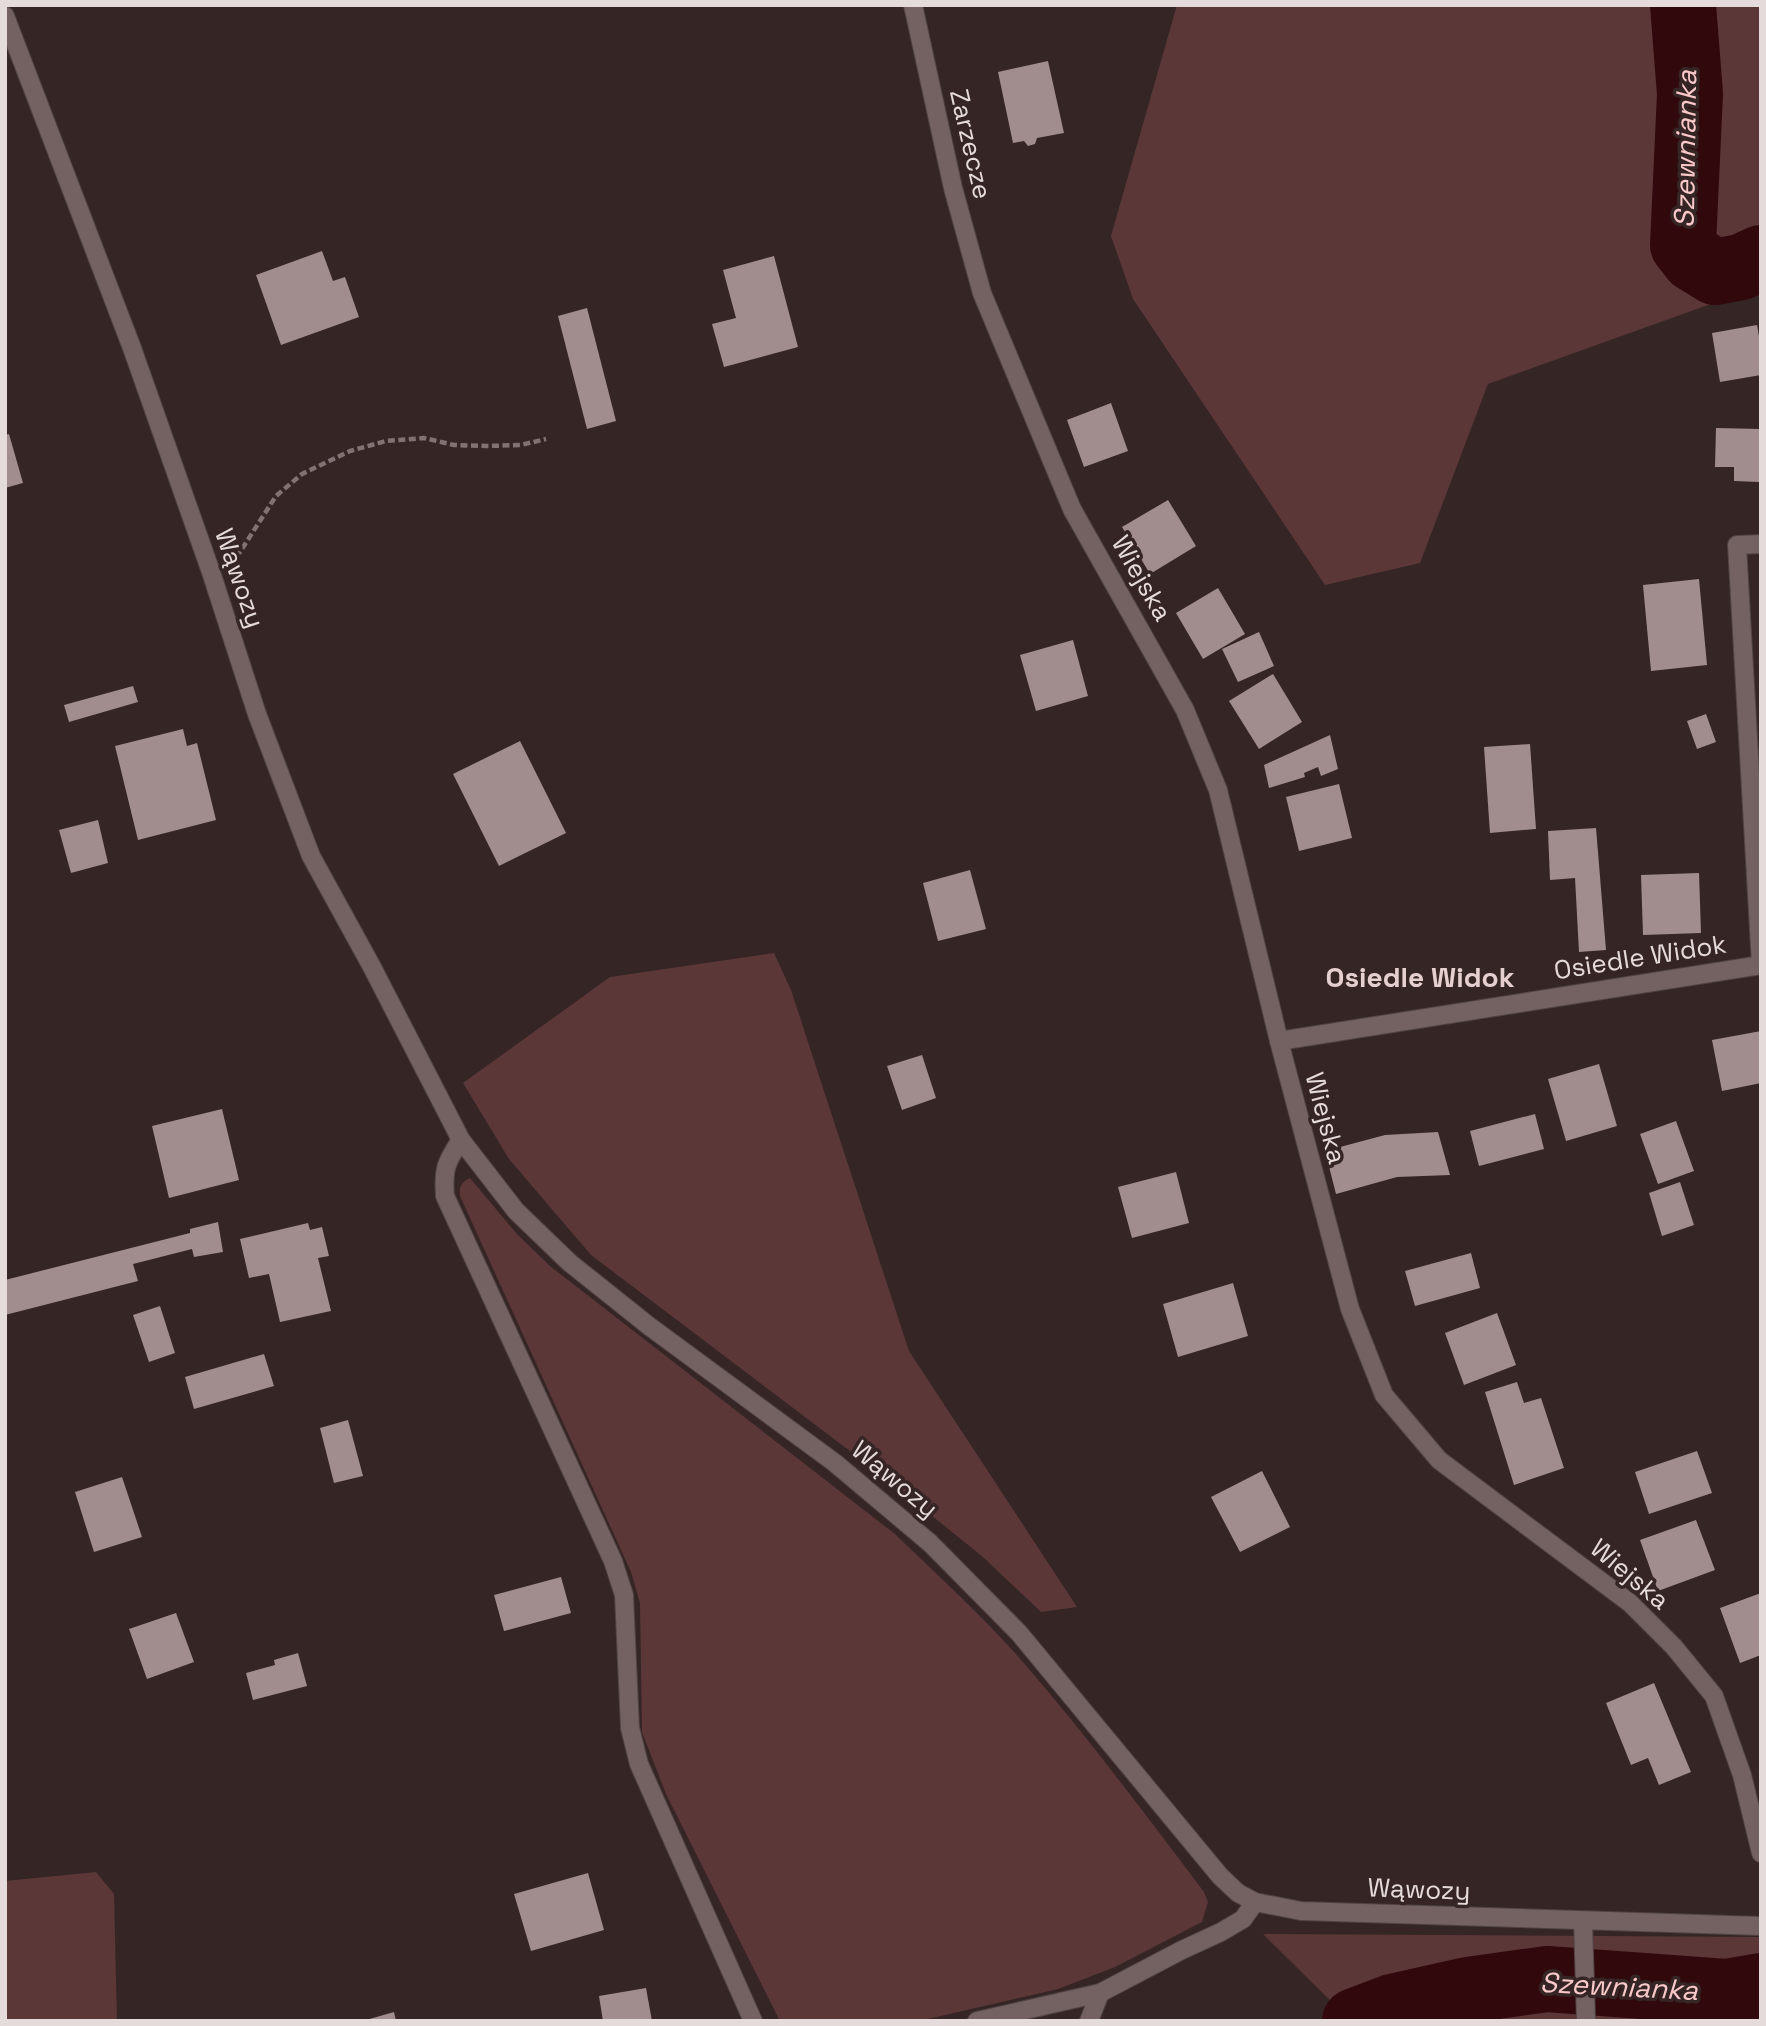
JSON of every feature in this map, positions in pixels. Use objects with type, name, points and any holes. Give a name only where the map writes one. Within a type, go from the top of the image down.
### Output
[{"type":"street","name":"Zarzecze","points":[[912,5],[953,188],[982,293]]},
{"type":"street","name":"Wąwozy","points":[[5,16],[132,348],[211,572],[257,713],[311,856],[461,1140],[516,1211],[570,1263],[649,1326],[835,1463],[930,1543],[1019,1633],[1220,1876],[1238,1894],[1255,1902],[1301,1911],[1583,1921]]},
{"type":"street","name":"Wiejska","points":[[982,293],[1072,509],[1185,710],[1218,790],[1279,1041],[1350,1309],[1384,1395],[1440,1460],[1630,1603],[1674,1647],[1714,1696],[1742,1775],[1761,1853]]},
{"type":"street","name":"Osiedle Widok","points":[[1279,1041],[1761,965],[1737,545],[1761,544]]},
{"type":"street","points":[[461,1140],[446,1161],[443,1174],[445,1196],[613,1561],[624,1595],[630,1728],[639,1764],[753,2021]]},
{"type":"street","points":[[977,2021],[1100,1993],[1221,1932],[1242,1919],[1255,1902]]},
{"type":"street","points":[[1586,2021],[1583,1921],[1761,1926]]},
{"type":"street","points":[[1089,2021],[1100,1993]]},
{"type":"path","points":[[211,572],[240,552],[276,496],[302,474],[350,451],[386,441],[424,438],[454,445],[486,446],[522,445],[546,439]]},
{"type":"shaded area","points":[[1177,5],[1761,5],[1761,286],[1488,384],[1420,563],[1325,585],[1133,299],[1111,236]]},
{"type":"shaded area","points":[[774,953],[791,990],[909,1351],[1077,1607],[1041,1612],[983,1557],[875,1470],[591,1255],[509,1159],[463,1083],[610,977]]},
{"type":"shaded area","points":[[470,1178],[517,1234],[550,1266],[895,1534],[993,1629],[1070,1718],[1204,1892],[1208,1902],[1202,1922],[1115,1967],[1058,1989],[919,2021],[780,2021],[666,1794],[642,1732],[640,1603],[631,1572],[460,1196],[461,1185]]},
{"type":"shaded area","points":[[96,1872],[114,1894],[117,2021],[5,2021],[5,1881]]},
{"type":"shaded area","points":[[1263,1934],[1761,1937],[1761,2021],[1351,2021]]},
{"type":"building","points":[[1048,61],[1064,133],[1037,138],[1035,144],[1028,146],[1024,141],[1013,143],[998,72]]},
{"type":"building","points":[[322,251],[333,281],[345,277],[359,317],[281,345],[256,275]]},
{"type":"building","points":[[774,256],[798,347],[724,367],[712,324],[736,318],[723,270]]},
{"type":"building","points":[[587,308],[616,421],[587,429],[558,316]]},
{"type":"building","points":[[1757,325],[1761,347],[1761,375],[1720,382],[1712,333]]},
{"type":"building","points":[[1111,403],[1128,451],[1084,467],[1067,420]]},
{"type":"building","points":[[1716,428],[1760,429],[1759,482],[1734,481],[1734,467],[1715,467]]},
{"type":"building","points":[[9,434],[23,483],[5,488],[5,435]]},
{"type":"building","points":[[1168,500],[1196,546],[1150,574],[1122,527]]},
{"type":"building","points":[[1699,579],[1707,665],[1651,671],[1643,585]]},
{"type":"building","points":[[1218,588],[1245,634],[1203,659],[1176,613]]},
{"type":"building","points":[[1259,632],[1274,666],[1238,682],[1222,649]]},
{"type":"building","points":[[1073,640],[1088,696],[1036,711],[1020,655]]},
{"type":"building","points":[[1273,674],[1302,722],[1259,749],[1229,701]]},
{"type":"building","points":[[133,686],[138,702],[69,722],[64,705]]},
{"type":"building","points":[[1706,714],[1716,742],[1697,749],[1687,721]]},
{"type":"building","points":[[183,729],[187,746],[197,743],[216,820],[138,840],[115,746]]},
{"type":"building","points":[[1330,735],[1338,769],[1321,776],[1318,767],[1304,773],[1305,777],[1269,788],[1264,765]]},
{"type":"building","points":[[520,741],[566,833],[499,866],[453,774]]},
{"type":"building","points":[[1530,744],[1536,829],[1490,833],[1484,747]]},
{"type":"building","points":[[1339,784],[1352,838],[1299,851],[1286,797]]},
{"type":"building","points":[[98,820],[108,863],[71,873],[59,830]]},
{"type":"building","points":[[1596,828],[1606,950],[1579,952],[1575,878],[1550,880],[1548,831]]},
{"type":"building","points":[[970,870],[986,929],[938,941],[923,883]]},
{"type":"building","points":[[1699,873],[1701,933],[1643,935],[1641,875]]},
{"type":"building","points":[[1761,1031],[1761,1083],[1722,1091],[1712,1040]]},
{"type":"building","points":[[922,1055],[936,1098],[902,1110],[887,1066]]},
{"type":"building","points":[[1599,1064],[1617,1126],[1566,1141],[1548,1079]]},
{"type":"building","points":[[222,1109],[239,1180],[169,1198],[152,1126]]},
{"type":"building","points":[[1535,1114],[1544,1149],[1479,1166],[1470,1131]]},
{"type":"building","points":[[1676,1121],[1694,1171],[1658,1184],[1640,1134]]},
{"type":"building","points":[[1438,1132],[1450,1175],[1397,1177],[1336,1194],[1325,1151],[1385,1135]]},
{"type":"building","points":[[1176,1172],[1189,1223],[1132,1238],[1118,1187]]},
{"type":"building","points":[[1680,1182],[1694,1225],[1662,1236],[1649,1193]]},
{"type":"building","points":[[218,1222],[223,1252],[194,1257],[192,1249],[133,1264],[138,1281],[5,1315],[5,1280],[190,1233],[190,1229]]},
{"type":"building","points":[[308,1223],[310,1230],[322,1227],[329,1256],[318,1258],[331,1311],[280,1322],[269,1274],[249,1278],[240,1239]]},
{"type":"building","points":[[1471,1253],[1480,1288],[1415,1306],[1405,1271]]},
{"type":"building","points":[[1233,1283],[1248,1336],[1178,1357],[1163,1304]]},
{"type":"building","points":[[160,1306],[175,1353],[149,1362],[133,1315]]},
{"type":"building","points":[[1497,1313],[1516,1365],[1464,1385],[1445,1333]]},
{"type":"building","points":[[264,1354],[274,1386],[194,1409],[185,1377]]},
{"type":"building","points":[[1517,1382],[1524,1403],[1541,1398],[1564,1468],[1514,1485],[1485,1392]]},
{"type":"building","points":[[348,1420],[363,1476],[334,1483],[320,1428]]},
{"type":"building","points":[[1697,1451],[1712,1493],[1649,1514],[1635,1472]]},
{"type":"building","points":[[1262,1471],[1290,1527],[1240,1552],[1211,1497]]},
{"type":"building","points":[[122,1477],[142,1537],[94,1552],[75,1492]]},
{"type":"building","points":[[1696,1520],[1715,1570],[1658,1591],[1640,1540]]},
{"type":"building","points":[[561,1577],[571,1613],[504,1631],[494,1595]]},
{"type":"building","points":[[1761,1593],[1761,1655],[1740,1663],[1720,1608]]},
{"type":"building","points":[[176,1613],[194,1662],[147,1679],[129,1629]]},
{"type":"building","points":[[298,1653],[307,1686],[253,1700],[246,1673],[275,1665],[274,1660]]},
{"type":"building","points":[[1654,1683],[1691,1772],[1659,1785],[1648,1758],[1631,1765],[1606,1703]]},
{"type":"building","points":[[588,1873],[604,1930],[531,1951],[514,1894]]},
{"type":"building","points":[[646,1988],[652,2021],[603,2021],[599,1996]]},
{"type":"building","points":[[394,2012],[396,2021],[366,2021],[366,2020]]},
{"type":"waterway","name":"Szewnianka","points":[[1683,5],[1690,94],[1683,245],[1694,259],[1715,272],[1741,267],[1761,258]]},
{"type":"waterway","name":"Szewnianka","points":[[1355,2021],[1392,2007],[1468,1990],[1547,1979],[1726,1992],[1761,1986]]},
{"type":"district","name":"Osiedle Widok","points":[[1420,977]]}]
